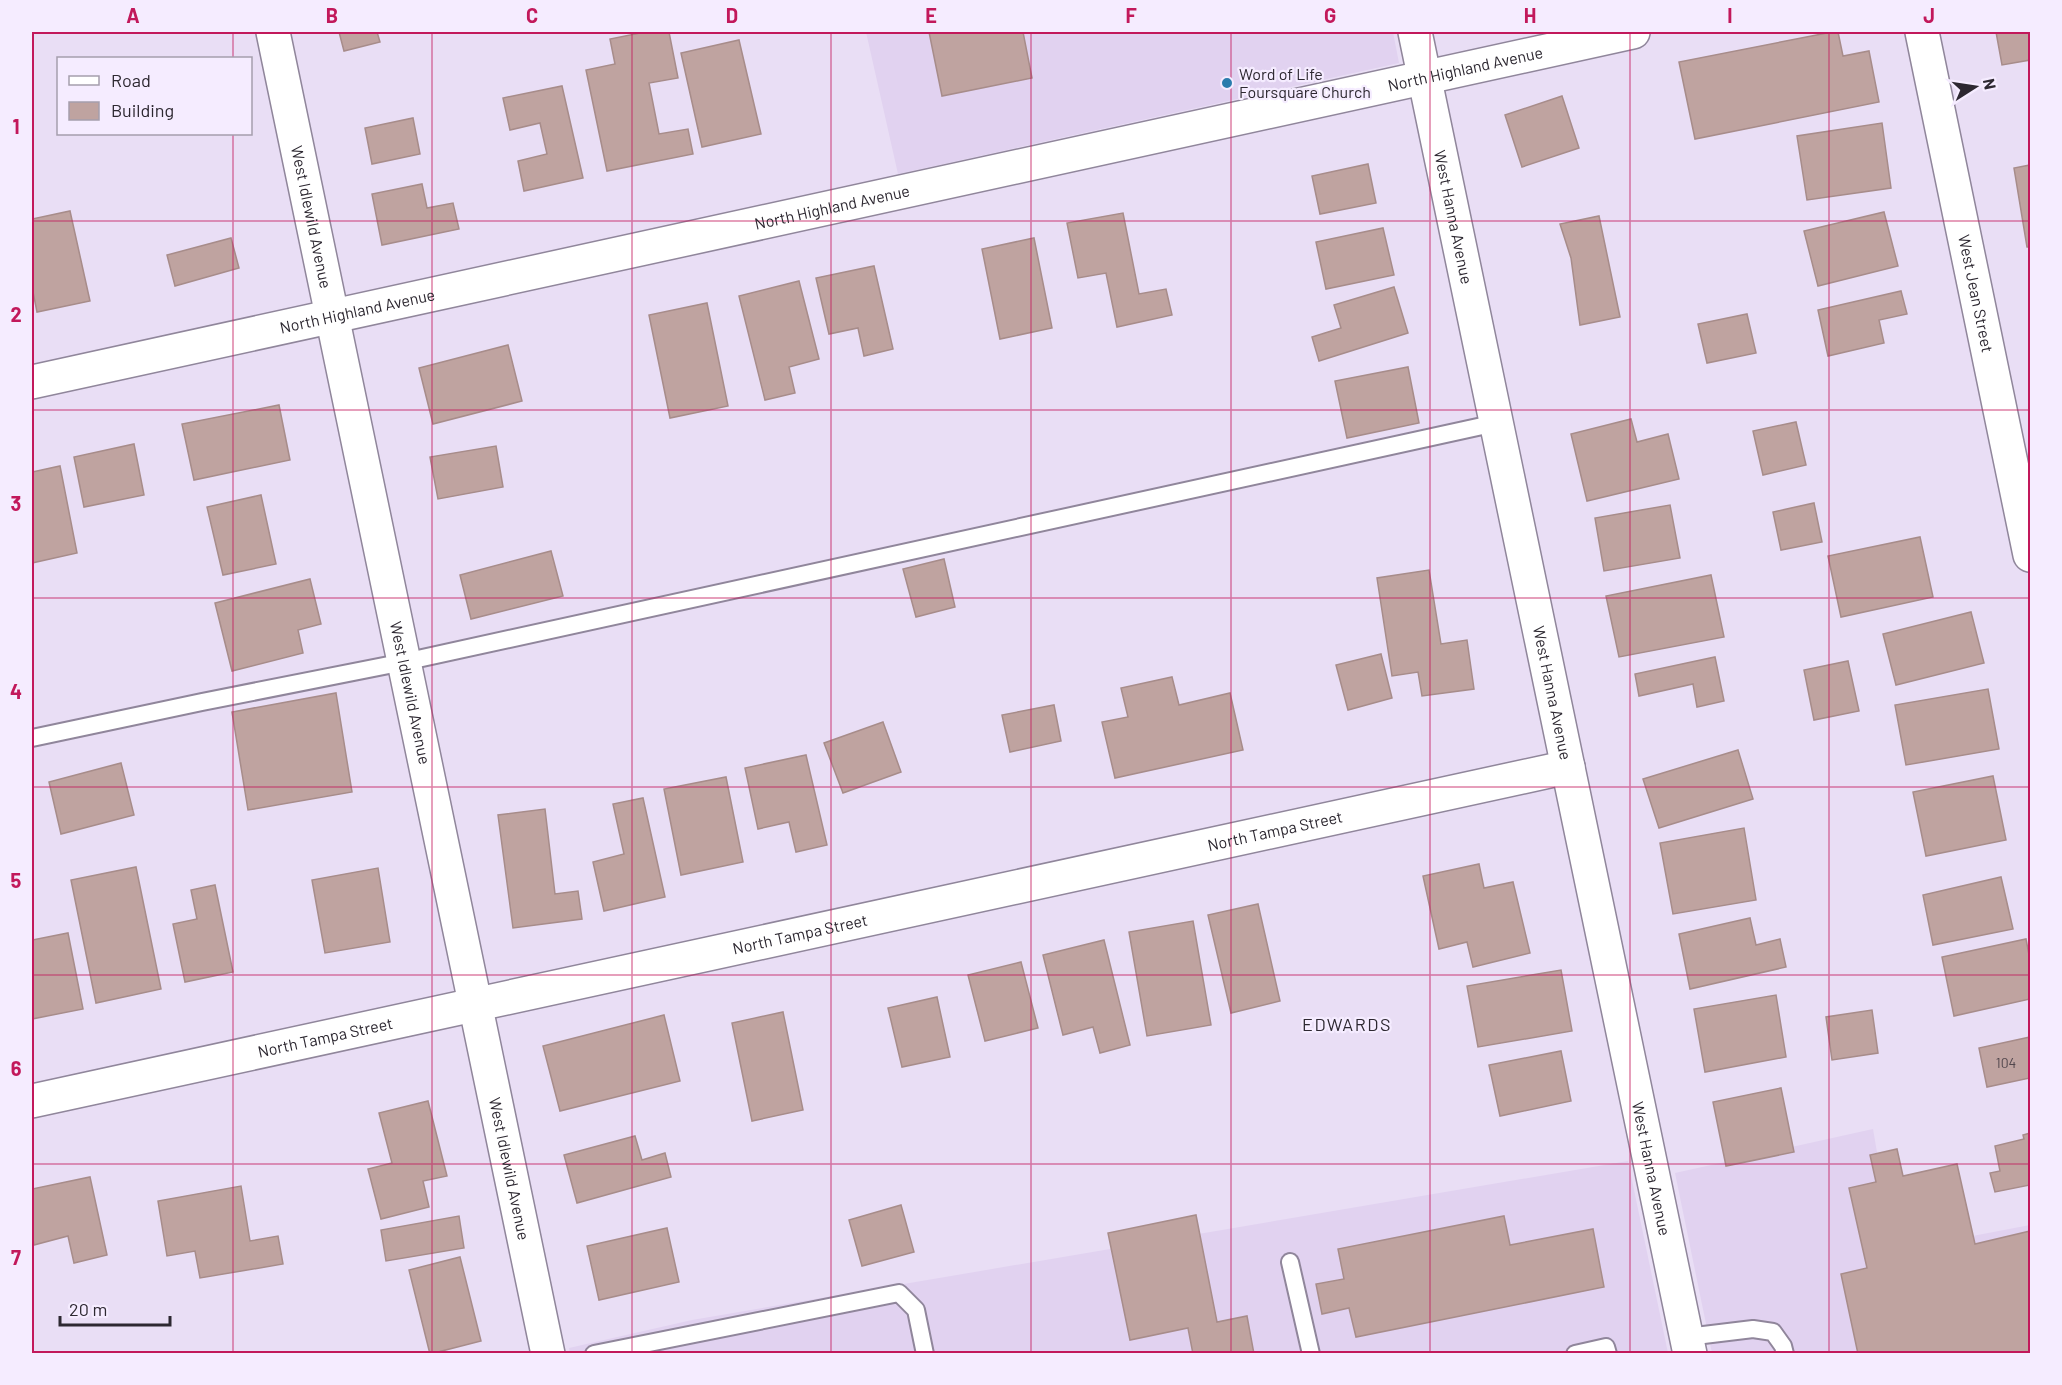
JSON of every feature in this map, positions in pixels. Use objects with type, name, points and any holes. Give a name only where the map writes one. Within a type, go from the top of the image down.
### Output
[{"type":"street","name":"West Idlewild Avenue","points":[[273,32],[548,1353]]},
{"type":"street","name":"West Hanna Avenue","points":[[1415,32],[1689,1345]]},
{"type":"street","name":"North Highland Avenue","points":[[32,382],[1633,32]]},
{"type":"street","name":"West Jean Street","points":[[1922,32],[2031,555]]},
{"type":"street","name":"North Tampa Street","points":[[32,1101],[1568,767]]},
{"type":"lane","points":[[32,738],[404,662],[1496,423]]},
{"type":"lane","points":[[1290,1262],[1311,1353]]},
{"type":"lane","points":[[594,1353],[899,1293],[916,1310],[925,1353]]},
{"type":"lane","points":[[1689,1345],[1753,1329],[1773,1332],[1785,1353]]},
{"type":"lane","points":[[1575,1353],[1606,1347],[1608,1353]]},
{"type":"shaded area","points":[[866,32],[1393,32],[1399,63],[898,174]]},
{"type":"shaded area","points":[[1873,1129],[1894,1251],[2030,1225],[2030,1353],[1712,1353],[1675,1173]]},
{"type":"shaded area","points":[[1628,1161],[1668,1353],[570,1354],[569,1348],[692,1320]]},
{"type":"building","points":[[339,32],[377,32],[380,42],[344,51]]},
{"type":"building","points":[[645,32],[669,32],[678,78],[649,83],[659,134],[688,129],[693,154],[607,171],[586,70],[615,64],[610,39]]},
{"type":"building","points":[[929,32],[1023,32],[1032,78],[942,96]]},
{"type":"building","points":[[1838,32],[1843,56],[1869,51],[1879,102],[1695,139],[1679,62]]},
{"type":"building","points":[[1996,32],[2030,32],[2030,60],[2002,65]]},
{"type":"building","points":[[739,40],[761,134],[702,147],[681,53]]},
{"type":"building","points":[[562,86],[583,178],[524,191],[518,161],[547,154],[540,123],[510,130],[503,98]]},
{"type":"building","points":[[1562,96],[1579,148],[1522,167],[1505,115]]},
{"type":"building","points":[[413,118],[420,154],[372,164],[365,128]]},
{"type":"building","points":[[1882,123],[1891,188],[1807,200],[1797,136]]},
{"type":"building","points":[[1368,164],[1376,203],[1320,214],[1312,176]]},
{"type":"building","points":[[2030,165],[2030,247],[2027,247],[2014,168]]},
{"type":"building","points":[[422,184],[427,208],[453,203],[459,229],[382,245],[372,194]]},
{"type":"building","points":[[70,211],[90,301],[37,312],[32,287],[32,219]]},
{"type":"building","points":[[1884,212],[1898,266],[1818,286],[1804,231]]},
{"type":"building","points":[[1123,213],[1139,294],[1166,289],[1172,315],[1117,327],[1106,273],[1078,278],[1067,223]]},
{"type":"building","points":[[1599,216],[1620,317],[1580,325],[1571,258],[1560,224]]},
{"type":"building","points":[[1383,228],[1394,275],[1326,289],[1316,242]]},
{"type":"building","points":[[231,238],[239,268],[175,286],[167,255]]},
{"type":"building","points":[[1034,238],[1052,328],[1000,339],[982,249]]},
{"type":"building","points":[[874,266],[893,349],[864,356],[858,328],[829,334],[816,278]]},
{"type":"building","points":[[799,281],[819,359],[789,367],[795,393],[765,400],[739,296]]},
{"type":"building","points":[[1394,287],[1408,333],[1319,361],[1312,337],[1341,328],[1334,305]]},
{"type":"building","points":[[1901,291],[1907,314],[1879,320],[1884,343],[1828,356],[1818,310]]},
{"type":"building","points":[[707,303],[728,406],[670,418],[649,315]]},
{"type":"building","points":[[1747,314],[1756,353],[1707,363],[1698,324]]},
{"type":"building","points":[[508,345],[522,401],[433,424],[419,368]]},
{"type":"building","points":[[1408,367],[1419,423],[1347,438],[1335,381]]},
{"type":"building","points":[[279,405],[290,460],[194,480],[182,424]]},
{"type":"building","points":[[1631,419],[1637,442],[1668,434],[1679,479],[1587,501],[1571,434]]},
{"type":"building","points":[[1796,422],[1806,465],[1763,475],[1753,431]]},
{"type":"building","points":[[134,444],[144,495],[84,507],[74,457]]},
{"type":"building","points":[[496,446],[503,487],[438,499],[430,457]]},
{"type":"building","points":[[60,466],[77,553],[32,563],[32,472]]},
{"type":"building","points":[[261,495],[276,564],[223,575],[207,507]]},
{"type":"building","points":[[1814,503],[1822,542],[1781,550],[1773,512]]},
{"type":"building","points":[[1670,505],[1680,558],[1604,571],[1595,518]]},
{"type":"building","points":[[1920,537],[1933,597],[1841,617],[1828,556]]},
{"type":"building","points":[[551,551],[563,596],[471,619],[460,575]]},
{"type":"building","points":[[944,559],[955,607],[916,617],[903,569]]},
{"type":"building","points":[[1429,570],[1441,644],[1467,640],[1474,689],[1422,696],[1418,672],[1392,676],[1377,578]]},
{"type":"building","points":[[1711,575],[1724,637],[1619,657],[1606,596]]},
{"type":"building","points":[[310,579],[321,624],[298,630],[303,653],[232,671],[215,603]]},
{"type":"building","points":[[1971,612],[1984,663],[1896,685],[1883,634]]},
{"type":"building","points":[[1381,654],[1392,698],[1348,710],[1336,665]]},
{"type":"building","points":[[1715,657],[1724,701],[1697,707],[1693,684],[1639,696],[1635,674]]},
{"type":"building","points":[[1848,661],[1859,711],[1814,720],[1804,670]]},
{"type":"building","points":[[1172,677],[1179,705],[1230,693],[1243,750],[1115,778],[1102,722],[1128,717],[1121,688]]},
{"type":"building","points":[[1988,689],[1999,749],[1906,765],[1895,705]]},
{"type":"building","points":[[336,693],[352,792],[248,810],[232,712]]},
{"type":"building","points":[[1054,705],[1061,741],[1010,752],[1002,715]]},
{"type":"building","points":[[883,722],[901,772],[843,793],[824,743]]},
{"type":"building","points":[[1738,750],[1753,799],[1659,828],[1643,779]]},
{"type":"building","points":[[806,755],[827,845],[796,852],[789,822],[758,829],[745,768]]},
{"type":"building","points":[[121,763],[134,815],[61,834],[49,782]]},
{"type":"building","points":[[1993,776],[2006,840],[1926,856],[1913,792]]},
{"type":"building","points":[[726,777],[743,862],[681,875],[664,789]]},
{"type":"building","points":[[643,798],[665,897],[604,911],[593,862],[624,854],[613,804]]},
{"type":"building","points":[[545,809],[555,894],[578,891],[582,919],[513,928],[498,815]]},
{"type":"building","points":[[1744,828],[1756,900],[1673,914],[1660,843]]},
{"type":"building","points":[[1479,864],[1484,888],[1513,882],[1530,953],[1473,967],[1467,942],[1439,949],[1423,876]]},
{"type":"building","points":[[136,867],[161,989],[96,1003],[71,880]]},
{"type":"building","points":[[378,868],[390,942],[325,953],[312,880]]},
{"type":"building","points":[[2001,877],[2013,929],[1933,945],[1923,895]]},
{"type":"building","points":[[215,885],[233,972],[185,982],[173,924],[197,919],[191,890]]},
{"type":"building","points":[[1258,904],[1280,1001],[1231,1013],[1208,915]]},
{"type":"building","points":[[1750,918],[1756,945],[1780,939],[1786,967],[1690,989],[1679,934]]},
{"type":"building","points":[[1193,921],[1211,1025],[1147,1036],[1129,932]]},
{"type":"building","points":[[68,933],[83,1009],[32,1019],[32,940]]},
{"type":"building","points":[[2026,939],[2030,960],[2030,999],[1954,1016],[1942,957]]},
{"type":"building","points":[[1104,940],[1130,1045],[1100,1053],[1093,1027],[1063,1035],[1043,955]]},
{"type":"building","points":[[1021,962],[1038,1028],[985,1041],[968,975]]},
{"type":"building","points":[[1561,970],[1572,1031],[1478,1047],[1467,986]]},
{"type":"building","points":[[1776,995],[1786,1057],[1705,1072],[1694,1009]]},
{"type":"building","points":[[937,997],[950,1057],[902,1067],[888,1008]]},
{"type":"building","points":[[1872,1010],[1878,1053],[1832,1060],[1826,1017]]},
{"type":"building","points":[[783,1012],[803,1110],[752,1121],[732,1023]]},
{"type":"building","points":[[664,1015],[680,1081],[560,1111],[543,1046]]},
{"type":"building","points":[[2030,1037],[2030,1078],[1987,1087],[1979,1048]]},
{"type":"building","points":[[1561,1051],[1571,1101],[1500,1116],[1489,1065]]},
{"type":"building","points":[[1781,1088],[1794,1152],[1726,1166],[1713,1102]]},
{"type":"building","points":[[428,1101],[447,1176],[423,1181],[429,1207],[381,1219],[368,1169],[392,1163],[379,1113]]},
{"type":"building","points":[[2030,1133],[2030,1185],[1995,1192],[1990,1173],[2000,1171],[1995,1146],[2024,1139],[2023,1135]]},
{"type":"building","points":[[635,1136],[642,1160],[665,1153],[671,1177],[577,1203],[564,1155]]},
{"type":"building","points":[[1897,1149],[1903,1176],[1957,1164],[1975,1244],[2030,1231],[2030,1354],[1858,1354],[1841,1274],[1867,1268],[1849,1188],[1876,1182],[1870,1155]]},
{"type":"building","points":[[90,1177],[107,1255],[74,1263],[68,1236],[34,1245],[32,1189]]},
{"type":"building","points":[[241,1186],[250,1241],[278,1236],[283,1264],[200,1278],[195,1251],[167,1256],[158,1201]]},
{"type":"building","points":[[901,1205],[914,1252],[862,1266],[849,1220]]},
{"type":"building","points":[[1196,1215],[1217,1322],[1247,1316],[1254,1354],[1193,1354],[1188,1328],[1130,1340],[1108,1233]]},
{"type":"building","points":[[459,1216],[464,1248],[386,1261],[381,1230]]},
{"type":"building","points":[[1504,1216],[1510,1245],[1593,1229],[1604,1287],[1356,1337],[1349,1308],[1322,1314],[1316,1284],[1344,1279],[1338,1249]]},
{"type":"building","points":[[667,1228],[679,1282],[599,1300],[587,1246]]},
{"type":"building","points":[[460,1257],[481,1341],[430,1354],[409,1270]]},
{"type":"place","name":"Word of Life Foursquare Church","points":[[1227,83]]},
{"type":"district","name":"EDWARDS","points":[[1347,1025]]}]
